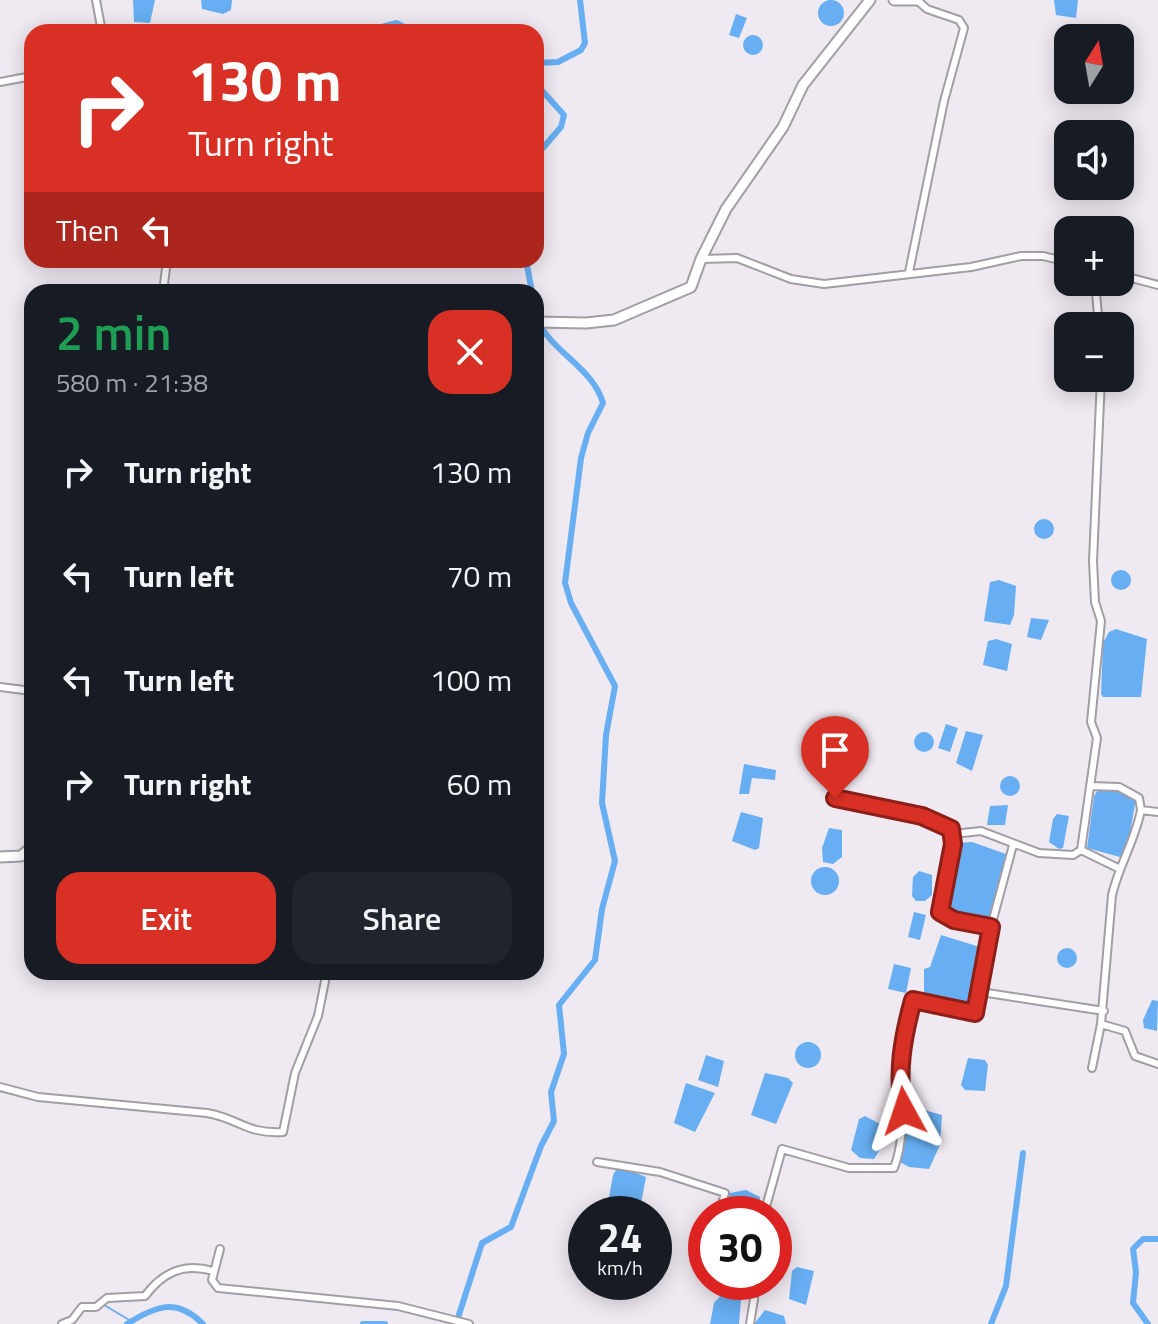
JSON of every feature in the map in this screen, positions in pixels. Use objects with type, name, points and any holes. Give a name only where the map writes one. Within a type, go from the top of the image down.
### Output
[{"type":"main road","points":[[544,322],[600,323],[625,317],[687,290],[694,282],[699,264],[726,209],[783,127],[803,85],[870,0]]},
{"type":"main road","points":[[894,0],[918,0]]},
{"type":"main road","points":[[0,857],[24,854]]},
{"type":"street","points":[[96,0],[100,24]]},
{"type":"street","points":[[909,272],[944,101],[964,32],[959,20],[927,9],[918,0]]},
{"type":"street","points":[[0,82],[24,78]]},
{"type":"street","points":[[699,264],[737,258],[776,274],[815,283],[971,267],[1021,256],[1054,258]]},
{"type":"street","points":[[1134,279],[1158,285]]},
{"type":"street","points":[[953,834],[981,831],[1039,853],[1073,855],[1081,850],[1097,738],[1091,722],[1101,621],[1095,602],[1093,561],[1100,392]]},
{"type":"street","points":[[0,687],[24,690]]},
{"type":"street","points":[[1090,786],[1126,789],[1139,798],[1141,810],[1132,847],[1120,869],[1112,895],[1104,1011],[1092,1068]]},
{"type":"street","points":[[835,798],[922,816],[943,823],[953,834]]},
{"type":"street","points":[[1141,810],[1158,812]]},
{"type":"street","points":[[953,834],[940,912],[954,920],[991,927]]},
{"type":"street","points":[[769,1196],[782,1149],[849,1168],[894,1168],[904,1111],[900,1087],[901,1059],[913,1000],[975,1013],[991,927],[1013,845]]},
{"type":"street","points":[[1081,850],[1120,869]]},
{"type":"street","points":[[0,1087],[38,1097],[207,1113],[228,1117],[247,1130],[283,1132],[295,1073],[318,1016],[325,980]]},
{"type":"street","points":[[981,992],[1104,1011]]},
{"type":"street","points":[[1101,1024],[1125,1031],[1135,1056],[1158,1064]]},
{"type":"street","points":[[597,1162],[660,1172],[725,1193],[724,1196]]},
{"type":"street","points":[[220,1249],[212,1280],[218,1288],[398,1306],[467,1323]]},
{"type":"street","points":[[62,1324],[72,1320],[82,1307],[145,1296],[153,1281],[189,1267],[213,1271]]},
{"type":"street","points":[[750,1324],[754,1300]]},
{"type":"water","points":[[133,0],[155,0],[150,23],[134,22]]},
{"type":"water","points":[[201,0],[232,0],[231,10],[223,14],[202,9]]},
{"type":"water","points":[[831,0],[840,4],[844,13],[840,22],[831,26],[822,22],[818,13],[822,4]]},
{"type":"water","points":[[1054,0],[1078,0],[1076,18],[1056,15]]},
{"type":"water","points":[[736,14],[747,18],[739,38],[729,35]]},
{"type":"water","points":[[753,35],[760,38],[763,45],[760,52],[753,55],[746,52],[743,45],[746,38]]},
{"type":"water","points":[[1044,519],[1051,522],[1054,529],[1051,536],[1044,539],[1037,536],[1034,529],[1037,522]]},
{"type":"water","points":[[1121,570],[1128,573],[1131,580],[1128,587],[1121,590],[1114,587],[1111,580],[1114,573]]},
{"type":"water","points":[[999,580],[1016,586],[1014,615],[1010,625],[984,621],[990,582]]},
{"type":"water","points":[[1031,618],[1049,620],[1041,640],[1027,637]]},
{"type":"water","points":[[1116,629],[1147,639],[1141,697],[1103,697],[1101,694],[1103,643],[1109,632]]},
{"type":"water","points":[[996,639],[1012,644],[1007,671],[983,665],[988,641]]},
{"type":"water","points":[[946,724],[958,728],[950,752],[938,748]]},
{"type":"water","points":[[966,731],[983,735],[972,771],[956,763]]},
{"type":"water","points":[[924,732],[931,735],[934,742],[931,749],[924,752],[917,749],[914,742],[917,735]]},
{"type":"water","points":[[744,764],[776,770],[775,780],[752,778],[749,794],[739,794]]},
{"type":"water","points":[[1006,776],[1014,776],[1020,786],[1014,796],[1006,796],[1000,790],[1000,782]]},
{"type":"water","points":[[1107,789],[1136,798],[1128,846],[1120,857],[1087,848],[1094,796],[1098,790]]},
{"type":"water","points":[[1008,805],[1005,825],[987,825],[990,806]]},
{"type":"water","points":[[741,812],[763,818],[759,848],[755,850],[732,841]]},
{"type":"water","points":[[1057,814],[1069,816],[1063,848],[1059,849],[1049,842],[1053,819]]},
{"type":"water","points":[[829,828],[842,830],[842,857],[833,864],[823,862],[822,848]]},
{"type":"water","points":[[972,842],[1006,854],[991,917],[986,921],[953,916],[944,909],[959,843]]},
{"type":"water","points":[[825,867],[835,871],[839,881],[835,891],[825,895],[815,891],[811,881],[815,871]]},
{"type":"water","points":[[919,871],[932,875],[932,895],[925,901],[916,901],[912,896],[913,877]]},
{"type":"water","points":[[914,912],[926,915],[920,940],[908,937]]},
{"type":"water","points":[[941,935],[983,948],[972,1006],[929,999],[924,995],[924,969],[930,967]]},
{"type":"water","points":[[1067,948],[1074,951],[1077,958],[1074,965],[1067,968],[1060,965],[1057,958],[1060,951]]},
{"type":"water","points":[[894,964],[911,968],[906,993],[888,989]]},
{"type":"water","points":[[1152,1000],[1158,1001],[1157,1031],[1144,1028],[1143,1020]]},
{"type":"water","points":[[808,1042],[817,1046],[821,1055],[817,1064],[808,1068],[799,1064],[795,1055],[799,1046]]},
{"type":"water","points":[[706,1055],[724,1061],[718,1087],[698,1080]]},
{"type":"water","points":[[968,1058],[985,1060],[988,1065],[985,1091],[965,1090],[961,1085]]},
{"type":"water","points":[[765,1073],[788,1078],[793,1083],[776,1124],[751,1115]]},
{"type":"water","points":[[686,1083],[715,1093],[695,1132],[674,1123]]},
{"type":"water","points":[[910,1106],[942,1115],[940,1145],[929,1169],[909,1167],[900,1162]]},
{"type":"water","points":[[865,1116],[884,1126],[881,1148],[874,1159],[860,1158],[851,1150],[859,1119]]},
{"type":"water","points":[[626,1169],[646,1177],[642,1196],[609,1196],[616,1170]]},
{"type":"water","points":[[746,1190],[758,1196],[729,1196],[730,1193]]},
{"type":"water","points":[[797,1267],[814,1271],[806,1305],[792,1300],[792,1271]]},
{"type":"water","points":[[717,1300],[741,1300],[739,1324],[710,1324]]},
{"type":"water","points":[[765,1310],[784,1316],[786,1324],[754,1324]]},
{"type":"waterway","points":[[544,63],[558,62],[581,50],[585,43],[580,0]]},
{"type":"waterway","points":[[393,24],[399,24]]},
{"type":"waterway","points":[[544,93],[564,115],[561,127],[544,147]]},
{"type":"waterway","points":[[528,268],[530,284]]},
{"type":"waterway","points":[[456,1324],[482,1243],[511,1227],[541,1146],[554,1121],[551,1092],[564,1054],[559,1005],[595,960],[602,909],[615,861],[602,803],[606,735],[615,686],[571,603],[565,583],[581,458],[588,433],[603,403],[590,379],[544,331]]},
{"type":"waterway","points":[[991,1324],[1006,1286],[1023,1153]]},
{"type":"waterway","points":[[1148,1324],[1133,1303],[1136,1272],[1133,1249],[1143,1239],[1158,1239]]},
{"type":"waterway","points":[[104,1305],[131,1321]]},
{"type":"waterway","points":[[127,1324],[148,1312],[166,1307],[184,1310],[203,1324]]},
{"type":"waterway","points":[[363,1324],[385,1324]]},
{"type":"route","points":[[835,798],[922,816],[951,829],[953,844],[940,912],[954,920],[991,927],[975,1013],[913,1000],[901,1059],[900,1087],[904,1111]]}]
